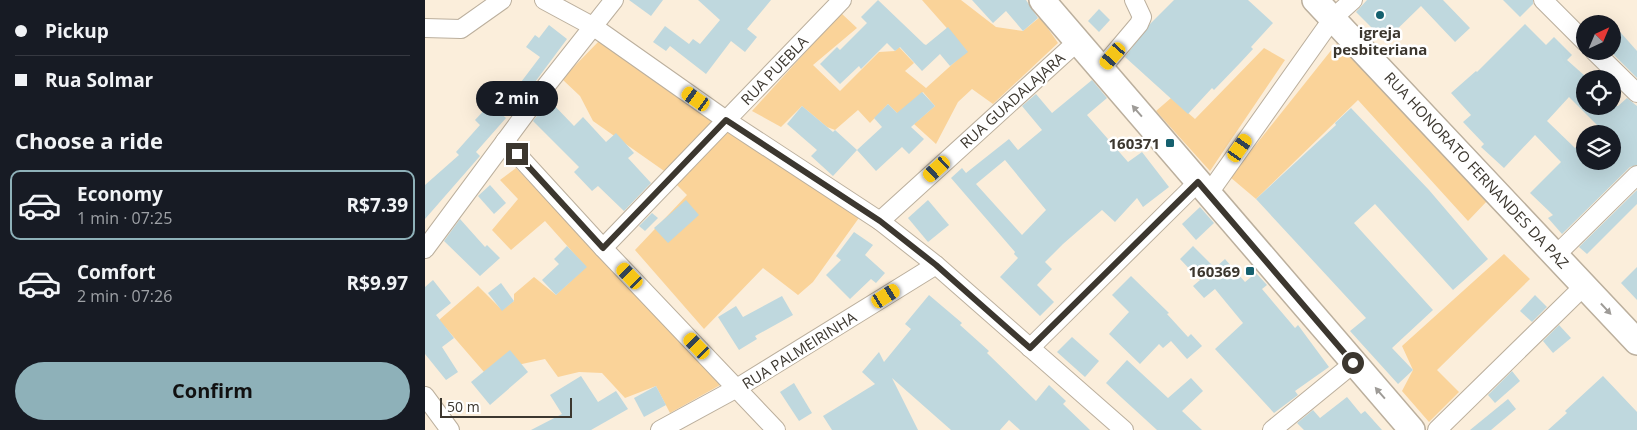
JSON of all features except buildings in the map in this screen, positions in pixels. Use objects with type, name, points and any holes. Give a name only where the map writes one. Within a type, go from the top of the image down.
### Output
[{"type":"main road","points":[[1042,0],[1412,430]]},
{"type":"main road","name":"RUA HONORATO FERNANDES DA PAZ","points":[[1315,0],[1637,342]]},
{"type":"street","points":[[425,28],[461,29],[501,0]]},
{"type":"street","points":[[544,0],[593,27],[726,120],[880,221],[936,265],[1124,430]]},
{"type":"street","points":[[425,249],[505,140],[614,0]]},
{"type":"street","name":"RUA PUEBLA","points":[[603,248],[842,0]]},
{"type":"street","points":[[1101,69],[1139,24],[1142,16],[1134,0]]},
{"type":"street","points":[[1030,348],[1204,188],[1333,18],[1353,0]]},
{"type":"street","points":[[1543,0],[1576,33]]},
{"type":"street","name":"RUA GUADALAJARA","points":[[880,221],[1078,41]]},
{"type":"street","points":[[1604,60],[1637,94]]},
{"type":"street","points":[[505,140],[603,248],[776,430]]},
{"type":"street","points":[[1556,255],[1637,175]]},
{"type":"street","name":"RUA PALMEIRINHA","points":[[661,430],[737,388],[936,265]]},
{"type":"street","points":[[1437,430],[1585,285]]},
{"type":"street","points":[[1271,430],[1353,363]]},
{"type":"street","points":[[425,396],[449,430]]},
{"type":"shaded area","points":[[922,0],[961,0],[996,27],[1023,31],[1040,17],[1058,43],[993,104],[972,89],[958,102],[936,144],[914,124],[935,106],[923,92],[898,114],[888,104],[870,123],[858,110],[835,130],[827,127],[802,106],[781,127],[752,111],[841,13],[857,28],[813,65],[840,91],[879,52],[895,51],[899,47],[914,63],[905,71],[926,88],[967,51]]},
{"type":"shaded area","points":[[600,40],[716,122],[667,173],[593,121],[580,96],[562,79]]},
{"type":"shaded area","points":[[1337,43],[1488,200],[1468,221],[1358,100],[1256,199],[1230,177]]},
{"type":"shaded area","points":[[1264,48],[1285,60],[1210,171],[1156,111],[1171,98],[1195,119]]},
{"type":"shaded area","points":[[728,127],[861,215],[813,282],[798,295],[763,268],[704,329],[635,250],[687,195],[673,181]]},
{"type":"shaded area","points":[[516,168],[722,384],[670,413],[656,386],[625,398],[602,373],[579,372],[558,377],[545,359],[484,372],[439,320],[478,286],[502,310],[514,301],[514,294],[534,277],[556,295],[586,267],[545,221],[511,250],[492,230],[518,199],[500,180]]},
{"type":"shaded area","points":[[1504,254],[1530,279],[1437,370],[1459,392],[1429,422],[1402,391],[1413,370],[1402,346]]},
{"type":"place","name":"igreja pesbiteriana","points":[[1380,15]]},
{"type":"place","name":"160371","points":[[1170,143]]},
{"type":"place","name":"160369","points":[[1250,271]]},
{"type":"route","points":[[517,154],[603,248],[726,120],[880,221],[936,265],[1030,348],[1198,182],[1353,363]]}]
